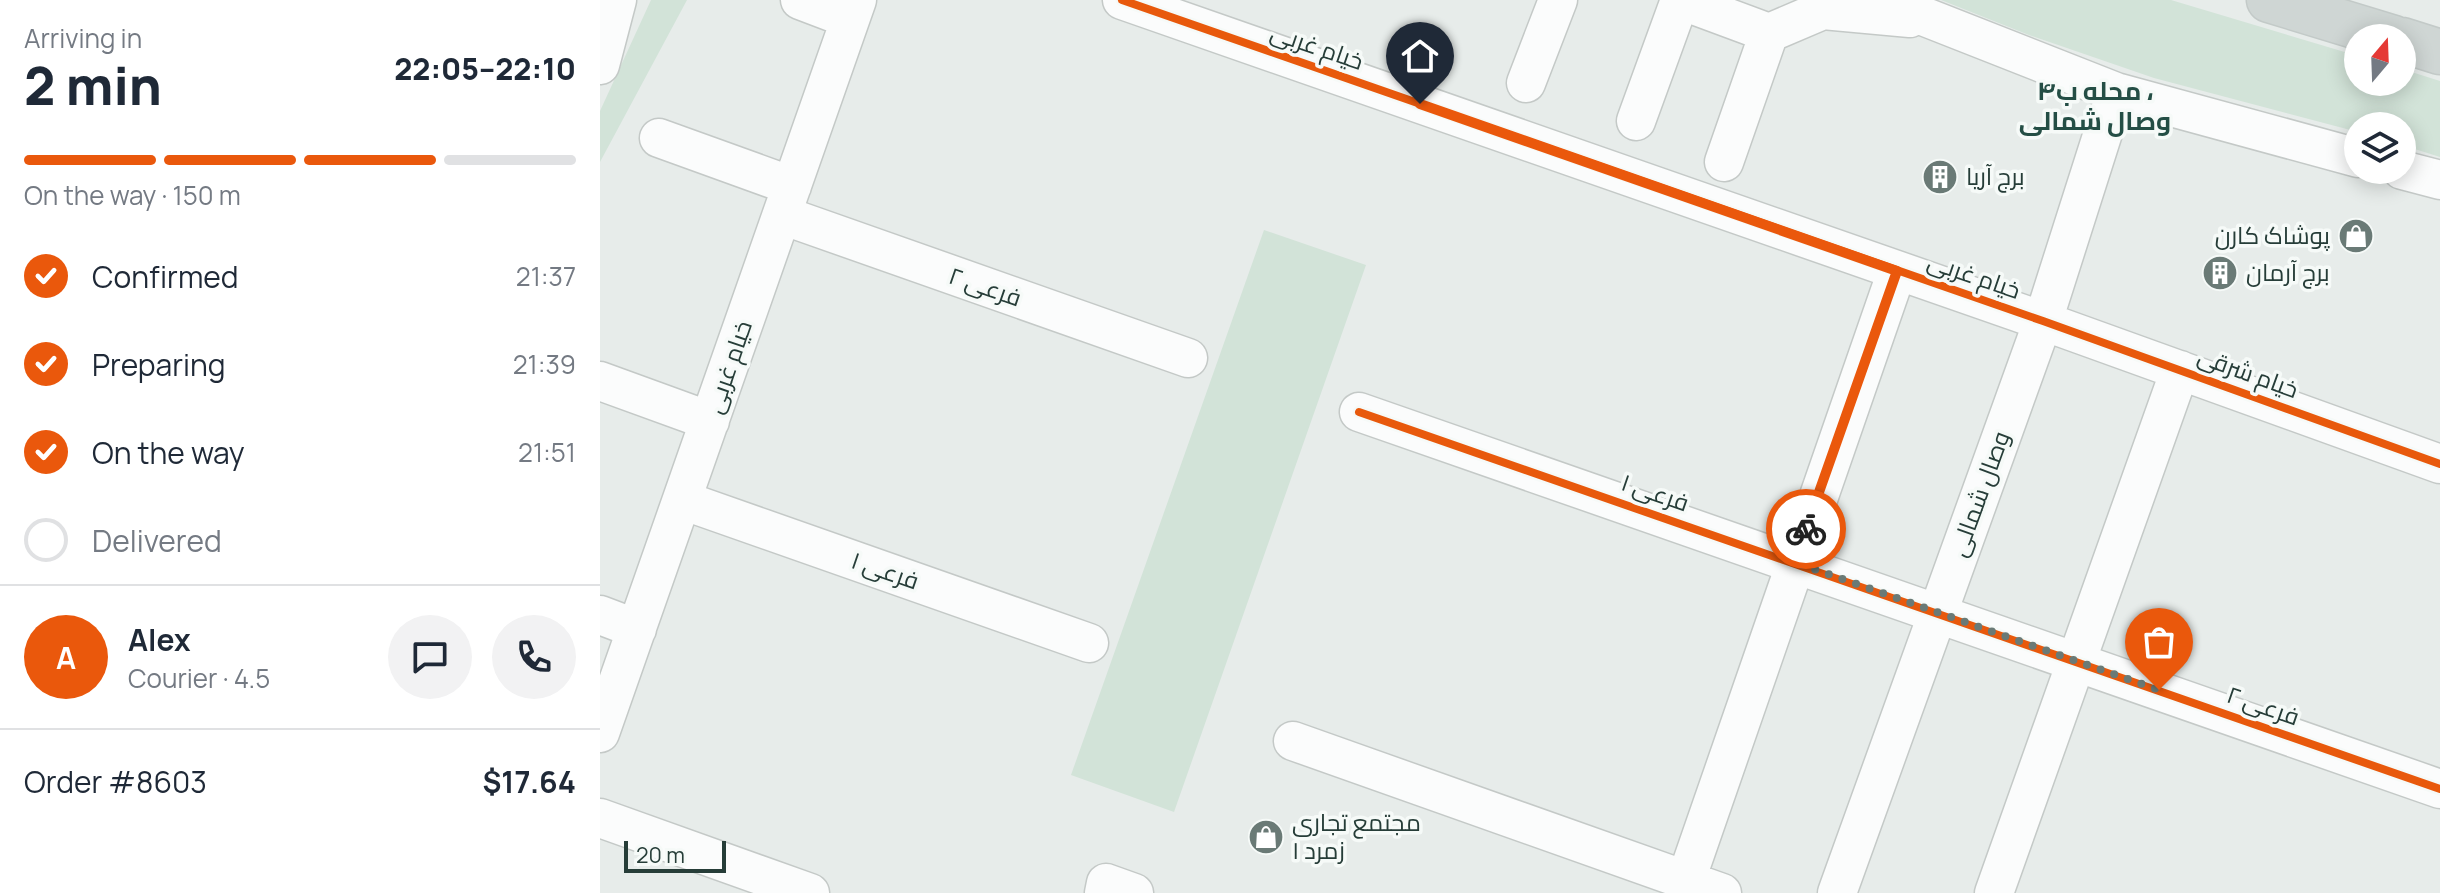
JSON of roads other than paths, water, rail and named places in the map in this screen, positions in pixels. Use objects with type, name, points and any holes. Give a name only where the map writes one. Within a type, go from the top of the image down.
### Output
[{"type":"main road","points":[[2269,0],[2348,24]]},
{"type":"main road","points":[[2416,44],[2440,52]]},
{"type":"street","points":[[600,65],[617,0]]},
{"type":"street","points":[[800,0],[854,9]]},
{"type":"street","name":"خیام غربی","points":[[1122,0],[2043,321]]},
{"type":"street","points":[[1526,83],[1558,0]]},
{"type":"street","points":[[1636,121],[1680,0],[1769,33],[1823,10],[1932,20]]},
{"type":"street","points":[[1882,0],[2116,92],[2344,154]]},
{"type":"street","name":"خیام غربی","points":[[600,733],[854,9]]},
{"type":"street","points":[[1724,162],[1769,33]]},
{"type":"street","name":"وصال شمالی","points":[[1837,893],[2043,321],[2116,92]]},
{"type":"street","name":"فرعی ۲","points":[[659,138],[787,200],[1188,358]]},
{"type":"street","points":[[2416,174],[2440,180]]},
{"type":"street","points":[[1686,880],[1897,271]]},
{"type":"street","name":"خیام شرقی","points":[[2043,321],[2440,464]]},
{"type":"street","points":[[1994,893],[2180,370]]},
{"type":"street","points":[[600,381],[710,421]]},
{"type":"street","name":"فرعی ۱","points":[[1359,412],[1938,612]]},
{"type":"street","name":"فرعی ۱","points":[[682,500],[1089,643]]},
{"type":"street","name":"فرعی ۲","points":[[1938,612],[2440,789]]},
{"type":"street","points":[[600,615],[637,629]]},
{"type":"street","points":[[1293,741],[1722,893]]},
{"type":"street","points":[[600,818],[810,893]]},
{"type":"street","points":[[1104,893],[1106,883],[1134,893]]},
{"type":"place","name":"برج آریا","points":[[1940,177]]},
{"type":"place","name":"پوشاک کارن","points":[[2356,236]]},
{"type":"place","name":"برج آرمان","points":[[2220,273]]},
{"type":"place","name":"مجتمع تجاری زمرد ۱","points":[[1266,837]]},
{"type":"district","name":"محله ب۴ ، وصال شمالی","points":[[2095,106]]}]
